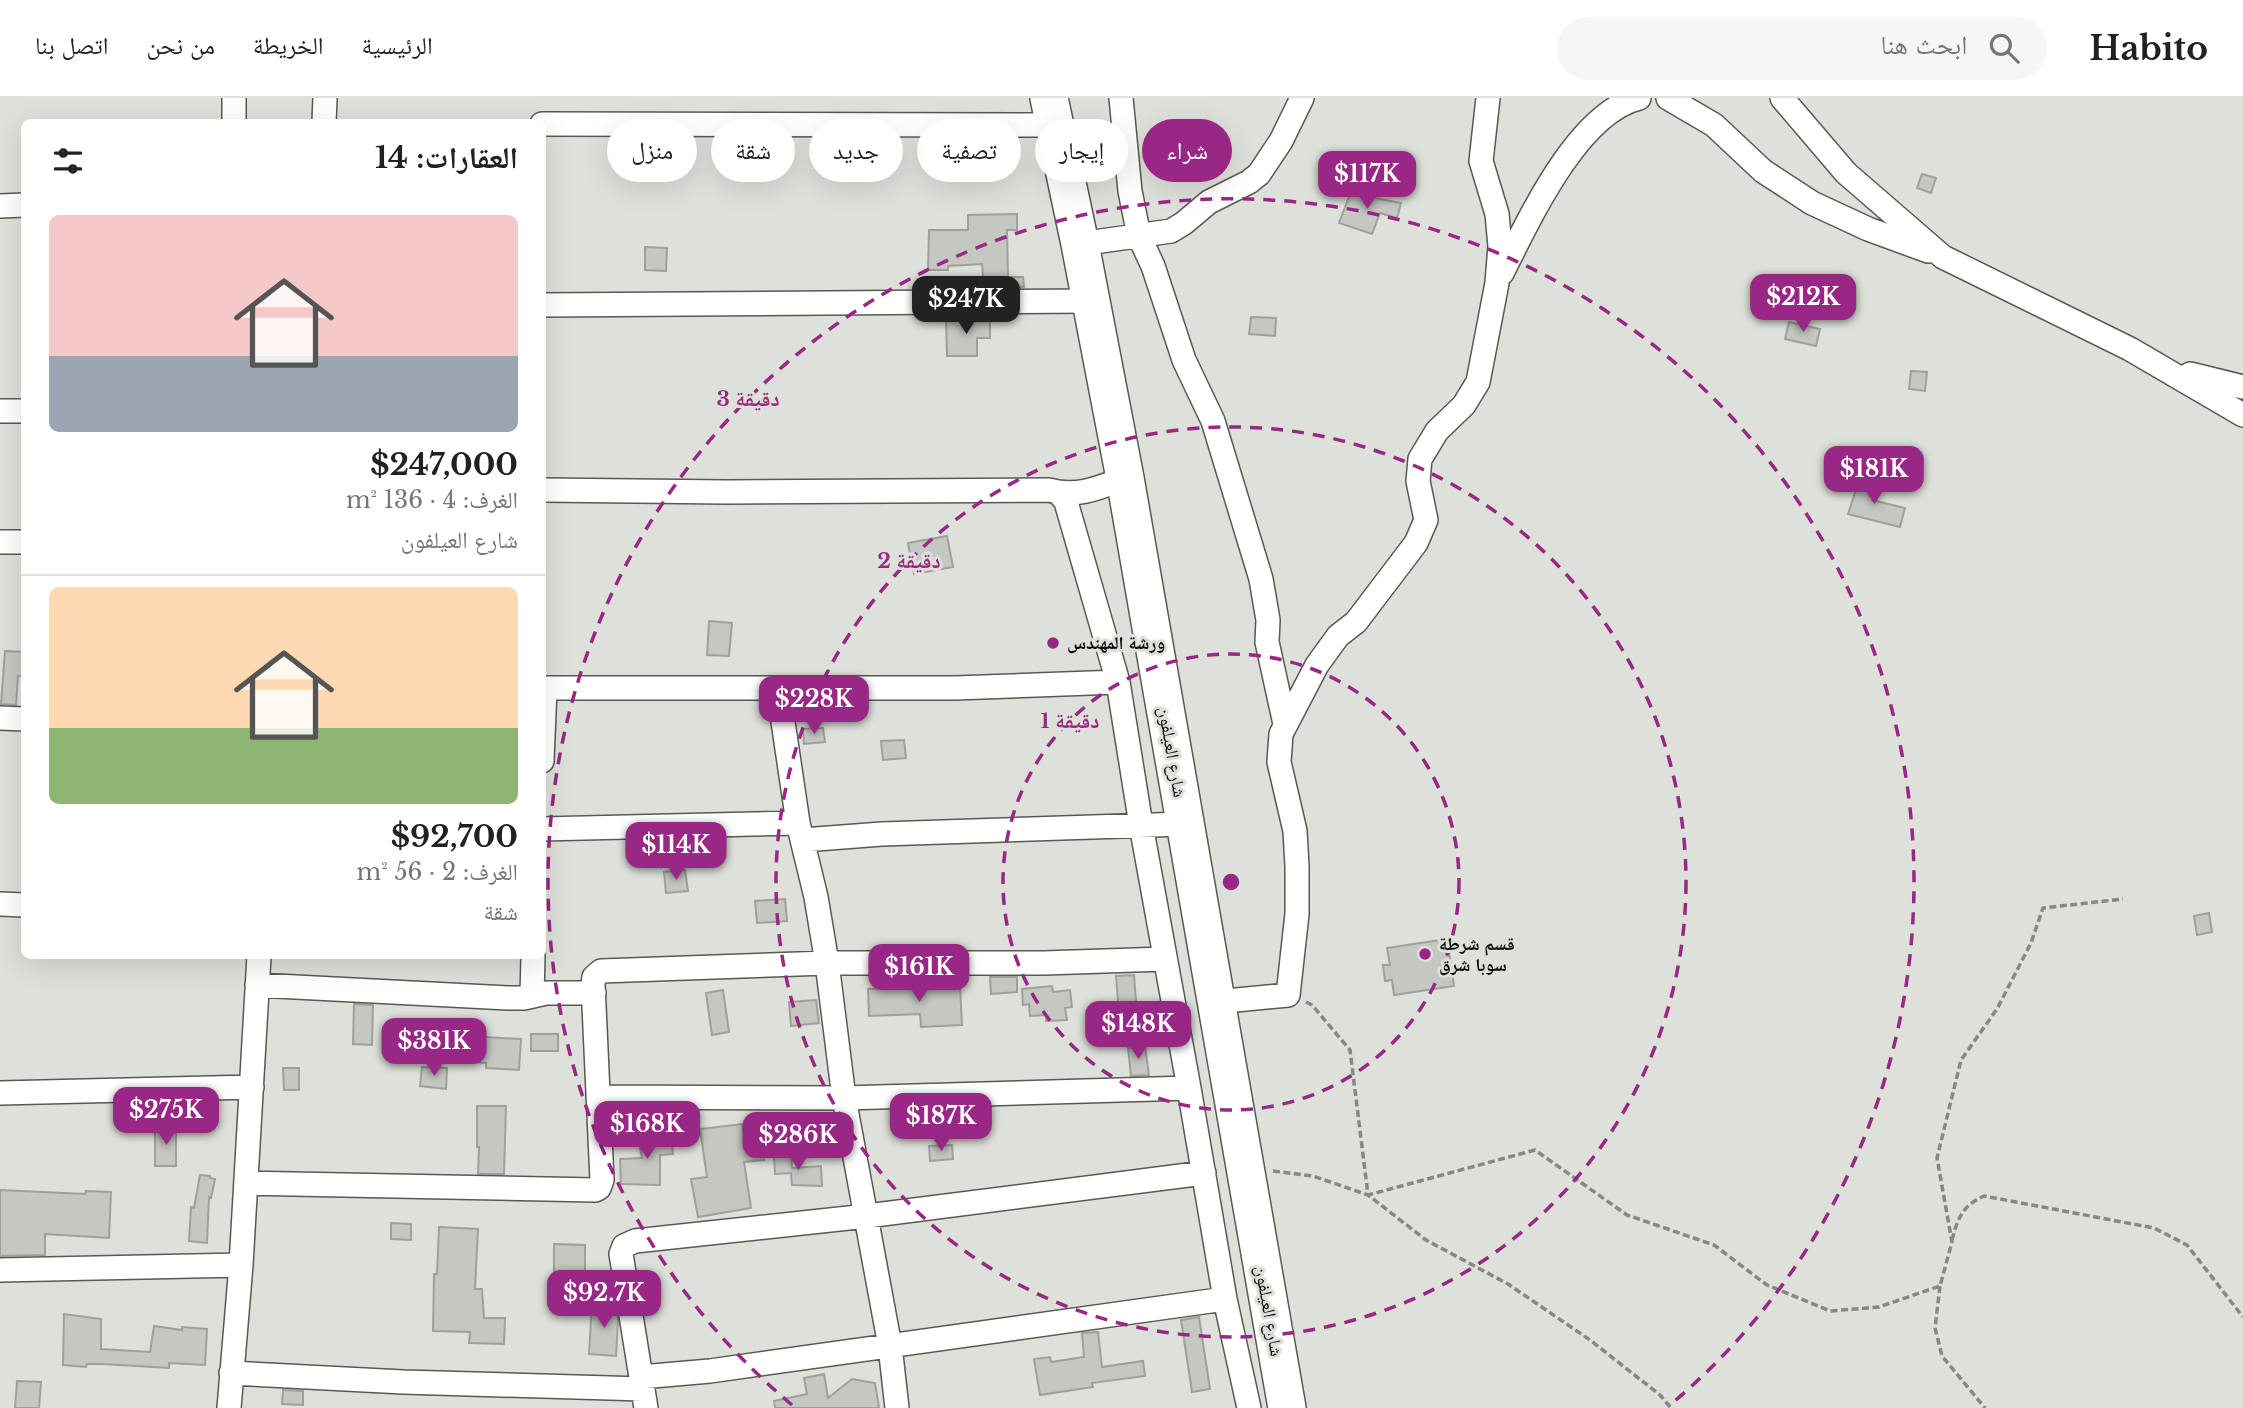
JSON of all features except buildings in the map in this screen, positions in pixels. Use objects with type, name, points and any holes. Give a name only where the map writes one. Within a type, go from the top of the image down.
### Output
[{"type":"highway","name":"شارع العيلفون","points":[[1052,112],[1092,301],[1125,478],[1287,1408]]},
{"type":"street","points":[[234,98],[234,119]]},
{"type":"street","points":[[324,119],[325,98]]},
{"type":"street","points":[[1121,98],[1130,191],[1139,236],[1153,266],[1184,360],[1213,422],[1261,579],[1268,620],[1267,642],[1285,724]]},
{"type":"street","points":[[1080,244],[1171,230],[1209,202],[1259,174],[1281,141],[1302,98]]},
{"type":"street","points":[[1216,1002],[1288,995],[1297,914],[1297,866],[1295,831],[1279,762],[1281,734],[1317,665],[1338,636],[1356,622],[1416,543],[1426,520],[1418,481],[1420,459],[1437,431],[1464,405],[1478,382],[1497,283],[1500,246],[1497,214],[1481,161],[1488,98]]},
{"type":"street","points":[[1497,283],[1536,207],[1580,139],[1615,108],[1639,98]]},
{"type":"street","points":[[1668,98],[1714,125],[1763,171],[1812,203],[1868,229],[1943,257],[2166,369],[2243,415]]},
{"type":"street","points":[[1782,98],[1846,173],[1943,257]]},
{"type":"street","points":[[546,124],[1052,112]]},
{"type":"street","points":[[0,206],[21,205]]},
{"type":"street","points":[[546,305],[1092,301]]},
{"type":"street","points":[[2166,369],[2243,387]]},
{"type":"street","points":[[0,411],[21,411]]},
{"type":"street","points":[[546,490],[727,492],[1049,489],[1059,493],[1091,492],[1125,478]]},
{"type":"street","points":[[1059,493],[1066,502],[1118,682],[1225,1299],[1249,1408]]},
{"type":"street","points":[[0,542],[21,542]]},
{"type":"street","points":[[546,688],[955,688],[1118,682]]},
{"type":"street","points":[[778,688],[800,831],[816,897],[827,963],[844,1098],[890,1346],[897,1408]]},
{"type":"street","points":[[0,718],[21,719]]},
{"type":"street","points":[[546,829],[895,833],[1184,824]]},
{"type":"street","points":[[0,904],[21,905]]},
{"type":"street","points":[[229,1408],[241,1265],[259,959]]},
{"type":"street","points":[[532,996],[533,959]]},
{"type":"street","points":[[246,1183],[599,1188],[602,1180],[594,977],[601,971],[827,963],[1044,963],[1165,959]]},
{"type":"street","points":[[257,985],[508,998],[546,993],[594,993]]},
{"type":"street","points":[[0,1093],[251,1087]]},
{"type":"street","points":[[600,1097],[844,1098],[1189,1087]]},
{"type":"street","points":[[643,1391],[621,1254],[624,1246],[635,1241],[867,1216],[1204,1173]]},
{"type":"street","points":[[0,1270],[241,1265]]},
{"type":"street","points":[[231,1373],[643,1391],[710,1371],[1225,1299]]},
{"type":"path","points":[[1952,1242],[1937,1158],[1961,1060],[1997,1009],[2031,943],[2043,908],[2123,899]]},
{"type":"path","points":[[1288,995],[1312,1005],[1350,1050],[1368,1195]]},
{"type":"path","points":[[1368,1195],[1535,1150],[1627,1215],[1714,1245],[1767,1285],[1830,1311],[1879,1307],[1940,1286]]},
{"type":"path","points":[[1243,1167],[1313,1176],[1368,1195],[1426,1240],[1508,1284],[1590,1340],[1660,1395],[1671,1408]]},
{"type":"path","points":[[1985,1408],[1942,1356],[1935,1328],[1940,1286],[1957,1220],[1969,1203],[1984,1196],[2154,1228],[2187,1245],[2243,1317]]},
{"type":"place","name":"ورشة المهندس","points":[[1053,643]]},
{"type":"place","name":"قسم شرطة سوبا شرق","points":[[1425,954]]}]
